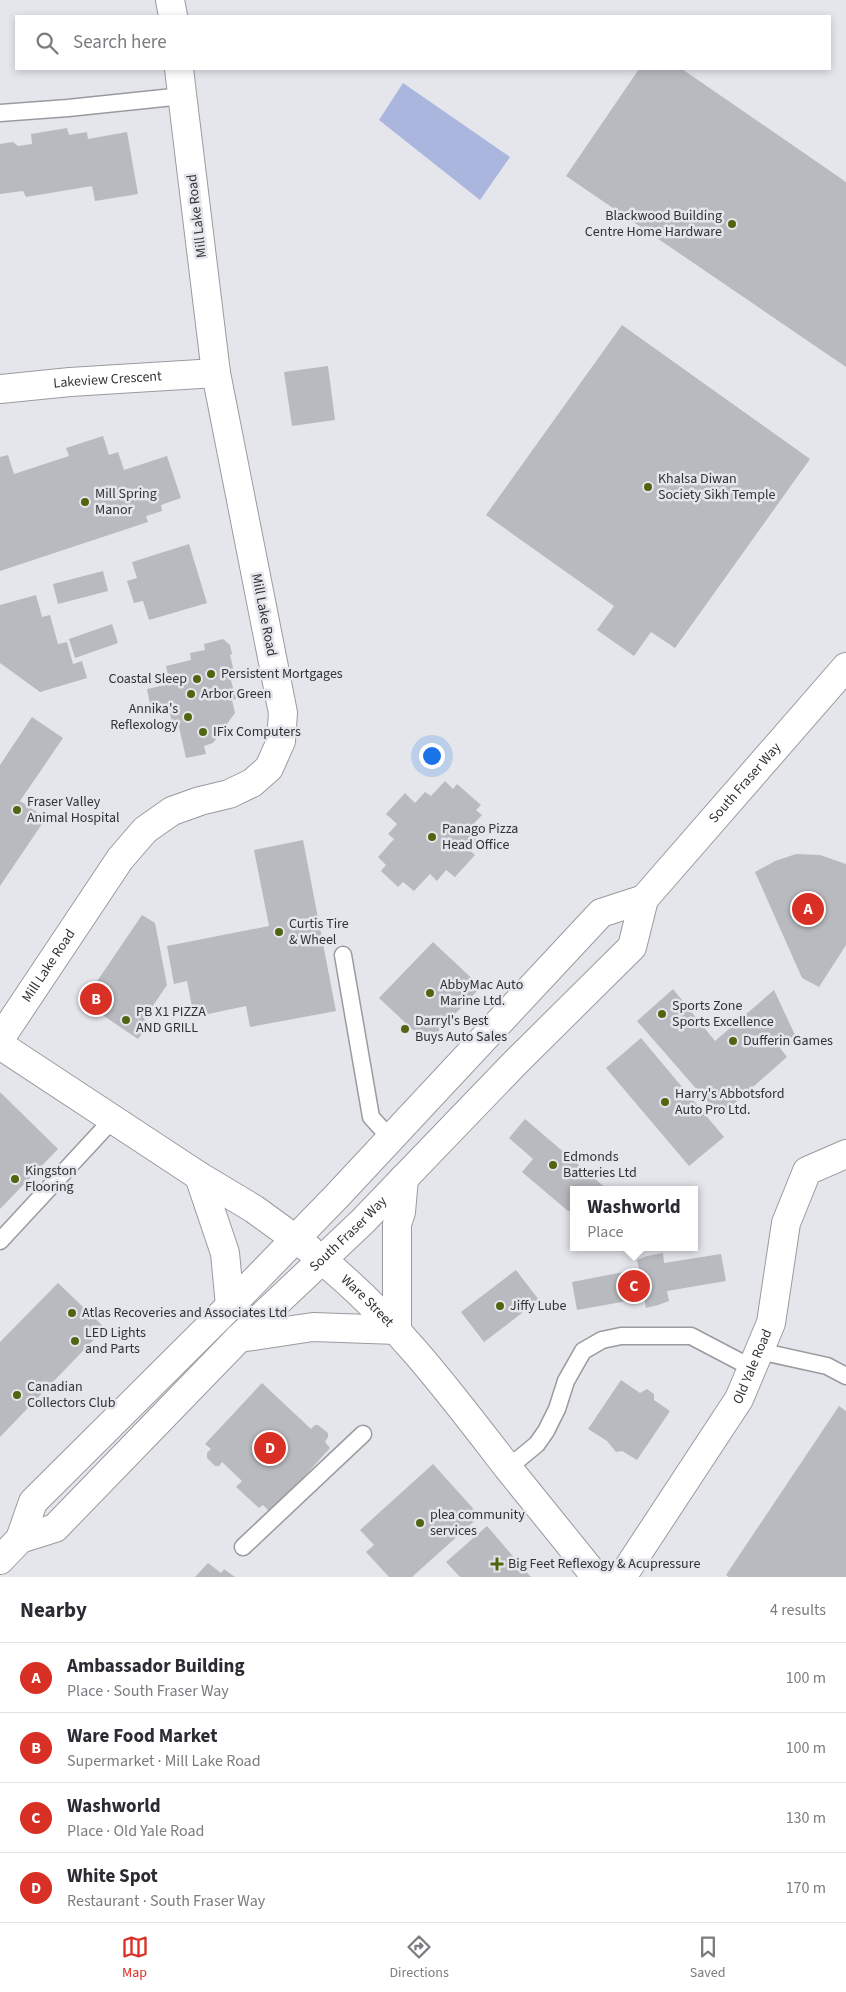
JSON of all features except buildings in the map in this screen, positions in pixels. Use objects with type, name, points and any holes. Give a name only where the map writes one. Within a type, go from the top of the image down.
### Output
[{"type":"main road","points":[[170,0],[173,15]]},
{"type":"main road","name":"Mill Lake Road","points":[[0,1039],[120,859],[146,830],[172,811],[200,801],[229,794],[252,783],[269,768],[281,740],[283,713],[216,373],[180,70]]},
{"type":"main road","name":"Lakeview Crescent","points":[[0,389],[70,382],[216,373]]},
{"type":"main road","name":"South Fraser Way","points":[[20,1539],[56,1528],[239,1338],[362,1222],[632,947],[644,899],[846,667]]},
{"type":"main road","name":"South Fraser Way","points":[[0,1560],[20,1539],[33,1502],[296,1238],[601,913],[644,899]]},
{"type":"main road","name":"Ware Street","points":[[0,1045],[199,1176],[254,1209],[296,1238],[356,1288],[397,1330],[463,1409],[596,1577]]},
{"type":"main road","name":"Old Yale Road","points":[[622,1577],[739,1399],[770,1322],[786,1223],[807,1171],[846,1154]]},
{"type":"main road","points":[[199,1176],[225,1253],[230,1306]]},
{"type":"main road","points":[[239,1338],[313,1327],[397,1330],[397,1224],[401,1212],[404,1178]]},
{"type":"lane","points":[[0,113],[183,96]]},
{"type":"lane","points":[[343,956],[371,1117],[390,1138]]},
{"type":"lane","points":[[0,1241],[114,1119]]},
{"type":"lane","points":[[508,1468],[537,1444],[546,1431],[566,1381],[583,1351],[602,1340],[621,1336],[691,1336],[755,1360],[828,1366],[846,1376]]},
{"type":"lane","points":[[243,1547],[363,1434]]},
{"type":"shaded area","points":[[403,83],[510,157],[480,200],[379,120]]},
{"type":"place","name":"Blackwood Building Centre Home Hardware","points":[[732,224]]},
{"type":"place","name":"Khalsa Diwan Society Sikh Temple","points":[[648,487]]},
{"type":"place","name":"Mill Spring Manor","points":[[85,502]]},
{"type":"place","name":"Persistent Mortgages","points":[[211,674]]},
{"type":"place","name":"Coastal Sleep","points":[[197,679]]},
{"type":"place","name":"Arbor Green","points":[[191,694]]},
{"type":"place","name":"Annika's Reflexology","points":[[188,717]]},
{"type":"place","name":"IFix Computers","points":[[203,732]]},
{"type":"place","name":"Fraser Valley Animal Hospital","points":[[17,810]]},
{"type":"place","name":"Panago Pizza Head Office","points":[[432,837]]},
{"type":"place","name":"Ambassador Building","points":[[808,909]]},
{"type":"place","name":"Curtis Tire & Wheel","points":[[279,932]]},
{"type":"place","name":"AbbyMac Auto Marine Ltd.","points":[[430,993]]},
{"type":"place","name":"Ware Food Market","points":[[96,999]]},
{"type":"place","name":"Sports Zone Sports Excellence","points":[[662,1014]]},
{"type":"place","name":"PB X1 PIZZA AND GRILL","points":[[126,1020]]},
{"type":"place","name":"Darryl's Best Buys Auto Sales","points":[[405,1029]]},
{"type":"place","name":"Dufferin Games","points":[[733,1041]]},
{"type":"place","name":"Harry's Abbotsford Auto Pro Ltd.","points":[[665,1102]]},
{"type":"place","name":"Edmonds Batteries Ltd","points":[[553,1165]]},
{"type":"place","name":"Kingston Flooring","points":[[15,1179]]},
{"type":"place","name":"Washworld","points":[[634,1286]]},
{"type":"place","name":"Jiffy Lube","points":[[500,1306]]},
{"type":"place","name":"Atlas Recoveries and Associates Ltd","points":[[72,1313]]},
{"type":"place","name":"LED Lights and Parts","points":[[75,1341]]},
{"type":"place","name":"Canadian Collectors Club","points":[[17,1395]]},
{"type":"place","name":"White Spot","points":[[270,1448]]},
{"type":"place","name":"plea community services","points":[[420,1523]]},
{"type":"place","name":"Big Feet Reflexogy & Acupressure","points":[[497,1564]]}]
